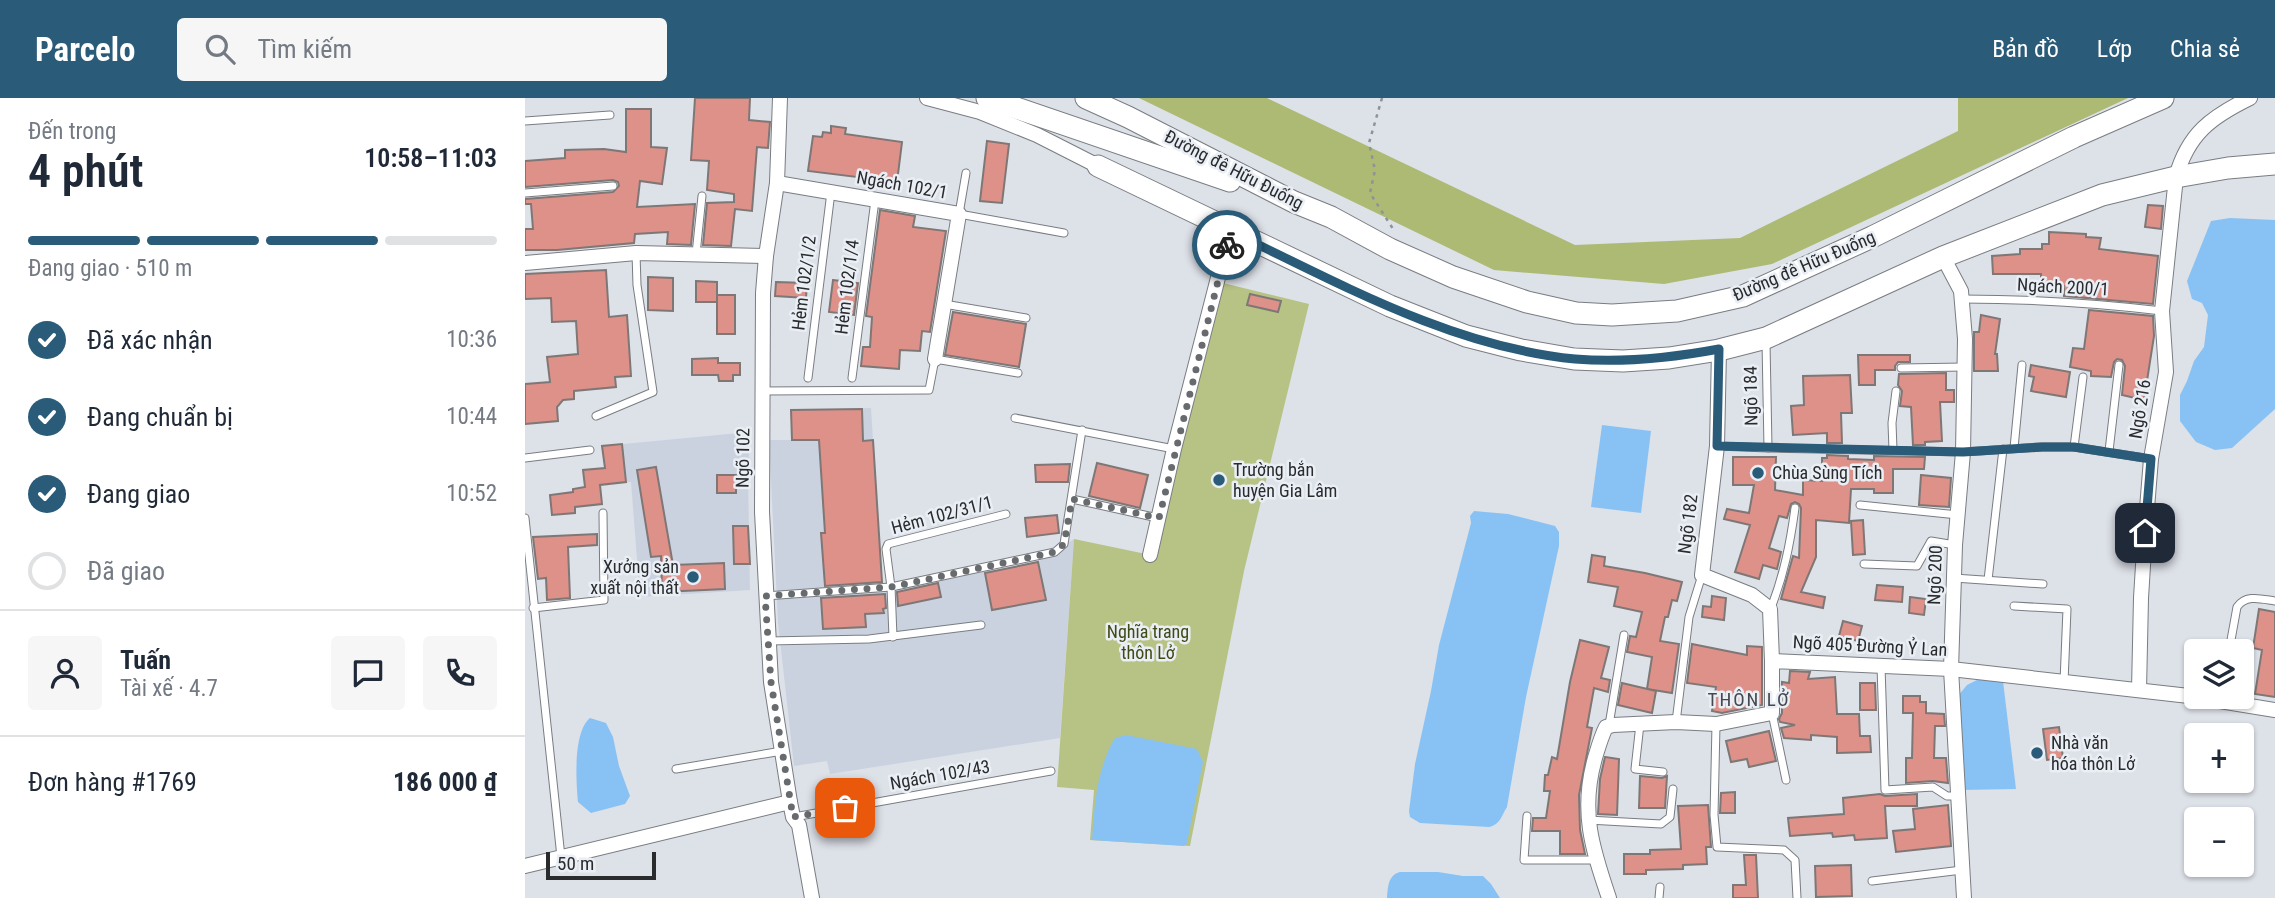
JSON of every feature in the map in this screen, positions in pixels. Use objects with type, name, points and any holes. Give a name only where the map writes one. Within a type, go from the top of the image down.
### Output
[{"type":"main road","points":[[987,98],[1294,202]]},
{"type":"main road","name":"Đường đê Hữu Đuống","points":[[1086,98],[1159,132],[1294,202],[1331,217],[1453,277],[1527,302],[1576,313],[1612,315],[1677,311],[1743,296],[1872,237],[2074,137],[2163,98]]},
{"type":"main road","points":[[1098,166],[1389,306],[1466,336],[1521,350],[1574,359],[1623,361],[1669,358],[1766,338],[1943,257],[2102,195],[2176,177],[2228,168],[2275,164]]},
{"type":"street","name":"Ngõ 102","points":[[780,98],[777,183],[762,293],[762,512],[765,596],[771,682],[790,802],[793,817],[799,825],[812,898]]},
{"type":"street","points":[[927,98],[980,112],[1037,135],[1098,166]]},
{"type":"street","name":"Ngõ 216","points":[[2139,690],[2141,598],[2151,459],[2166,372],[2162,312],[2176,177],[2190,142],[2201,129],[2216,117],[2250,98]]},
{"type":"street","name":"Ngách 102/1","points":[[777,183],[959,214],[935,359]]},
{"type":"street","points":[[1150,555],[1174,449],[1230,231]]},
{"type":"street","points":[[525,262],[636,253],[766,256]]},
{"type":"street","name":"Ngõ 200","points":[[1943,257],[1953,273],[1962,299],[1965,367],[1951,669],[1964,898]]},
{"type":"street","name":"Ngõ 182","points":[[1719,349],[1717,446],[1702,575],[1752,596],[1770,609]]},
{"type":"street","points":[[1770,609],[1772,661]]},
{"type":"street","name":"Ngõ 405 Đường Ỷ Lan","points":[[1772,713],[1772,661],[1951,669],[2184,695]]},
{"type":"street","name":"Ngõ 405 Đường Ỷ Lan","points":[[2254,706],[2275,710]]},
{"type":"street","points":[[1609,898],[1596,860],[1587,820],[1588,786],[1604,731],[1609,725],[1676,722],[1716,724],[1772,713]]},
{"type":"street","points":[[525,866],[790,802]]},
{"type":"lane","points":[[525,121],[610,115]]},
{"type":"lane","points":[[966,173],[959,214],[1065,233]]},
{"type":"lane","points":[[525,193],[613,186]]},
{"type":"lane","name":"Hẻm 102/1/2","points":[[808,378],[831,192]]},
{"type":"lane","points":[[696,255],[702,196]]},
{"type":"lane","name":"Hẻm 102/1/4","points":[[852,378],[874,200]]},
{"type":"lane","points":[[596,416],[653,393],[636,285],[636,253]]},
{"type":"lane","name":"Ngách 200/1","points":[[1962,299],[2094,303],[2162,312]]},
{"type":"lane","points":[[944,304],[1026,318]]},
{"type":"lane","name":"Ngõ 184","points":[[1766,338],[1767,447],[1963,452],[2074,447],[2151,459]]},
{"type":"lane","points":[[763,391],[929,390],[935,359],[1018,373]]},
{"type":"lane","points":[[2014,448],[2022,365]]},
{"type":"lane","points":[[2109,451],[2119,365]]},
{"type":"lane","points":[[1901,368],[1965,367]]},
{"type":"lane","points":[[2074,447],[2084,377]]},
{"type":"lane","points":[[1893,450],[1892,423],[1896,391]]},
{"type":"lane","points":[[1015,418],[1174,449]]},
{"type":"lane","points":[[765,596],[891,587],[1055,552],[1064,544],[1082,430]]},
{"type":"lane","points":[[1717,446],[1767,447]]},
{"type":"lane","points":[[1988,580],[2003,449]]},
{"type":"lane","points":[[525,458],[590,450]]},
{"type":"lane","points":[[1072,499],[1159,518]]},
{"type":"lane","points":[[1860,505],[1959,515]]},
{"type":"lane","points":[[1770,609],[1783,575],[1795,508]]},
{"type":"lane","points":[[533,608],[604,600],[603,513]]},
{"type":"lane","name":"Hẻm 102/31/1","points":[[891,587],[886,549],[888,544],[1006,514]]},
{"type":"lane","points":[[525,518],[561,858]]},
{"type":"lane","points":[[1864,564],[1917,566],[1931,541],[1955,545]]},
{"type":"lane","points":[[1676,722],[1689,617],[1702,575]]},
{"type":"lane","points":[[1954,578],[2043,584]]},
{"type":"lane","points":[[891,587],[893,637]]},
{"type":"lane","points":[[2232,639],[2239,603],[2252,598],[2275,601]]},
{"type":"lane","points":[[2014,606],[2067,608],[2064,683]]},
{"type":"lane","points":[[767,641],[893,637],[981,625]]},
{"type":"lane","points":[[1609,725],[1624,635]]},
{"type":"lane","points":[[1881,666],[1885,790],[1933,788],[1947,796],[1959,796]]},
{"type":"lane","points":[[1772,713],[1786,780]]},
{"type":"lane","points":[[1640,723],[1635,769],[1663,772]]},
{"type":"lane","points":[[1716,724],[1714,815],[1717,847],[1784,850],[1795,860],[1797,898]]},
{"type":"lane","points":[[676,769],[782,751]]},
{"type":"lane","name":"Ngách 102/43","points":[[793,817],[1051,771]]},
{"type":"lane","points":[[1587,820],[1661,824],[1670,817],[1673,789]]},
{"type":"lane","points":[[1527,816],[1524,860],[1596,860]]},
{"type":"lane","points":[[1872,881],[1963,870]]},
{"type":"lane","points":[[1659,898],[1660,887]]},
{"type":"path","points":[[1382,98],[1369,143],[1375,170],[1370,193],[1397,234],[1398,252]]},
{"type":"shaded area","points":[[871,408],[882,585],[938,580],[1038,562],[1074,539],[1060,738],[830,774],[827,761],[794,766],[778,622],[769,440],[792,440],[791,410]]},
{"type":"shaded area","points":[[750,432],[750,590],[640,597],[631,482],[606,484],[602,446]]},
{"type":"green space","points":[[1139,98],[1267,98],[1575,245],[1740,238],[1958,131],[1958,98],[2128,98],[1772,264],[1664,284],[1494,270]]},
{"type":"green space","name":"Nghĩa trang thôn Lở","points":[[1219,282],[1309,304],[1244,571],[1190,846],[1090,840],[1094,790],[1057,787],[1074,539],[1146,554]]},
{"type":"water","points":[[2230,218],[2275,220],[2275,409],[2232,448],[2215,450],[2196,442],[2180,421],[2180,395],[2194,361],[2204,347],[2208,315],[2202,303],[2192,299],[2187,281],[2211,221]]},
{"type":"water","points":[[1602,425],[1651,431],[1641,513],[1591,507]]},
{"type":"water","points":[[1474,511],[1508,514],[1555,526],[1559,532],[1559,546],[1526,697],[1507,807],[1498,822],[1489,827],[1420,823],[1410,817],[1409,811],[1415,764],[1439,645],[1471,523],[1470,516]]},
{"type":"water","points":[[1979,679],[2003,681],[2016,789],[1962,790],[1958,696],[1967,685]]},
{"type":"water","points":[[590,718],[606,723],[613,737],[619,766],[630,796],[625,804],[591,813],[578,802],[576,770],[578,745]]},
{"type":"water","points":[[1126,735],[1197,749],[1203,762],[1187,843],[1184,846],[1092,840],[1100,774],[1115,738]]},
{"type":"water","points":[[1400,872],[1483,876],[1500,898],[1387,898],[1391,879]]},
{"type":"building","points":[[695,98],[750,98],[749,120],[770,122],[768,148],[757,147],[752,211],[735,209],[731,246],[703,245],[707,203],[734,202],[734,194],[707,190],[709,161],[691,160]]},
{"type":"building","points":[[626,109],[651,109],[651,147],[667,148],[662,184],[640,181],[637,207],[695,204],[691,245],[667,244],[668,232],[635,234],[634,243],[525,250],[525,229],[533,229],[531,204],[525,204],[525,199],[613,192],[619,186],[618,182],[613,180],[525,187],[525,161],[565,158],[565,150],[604,149],[626,152]]},
{"type":"building","points":[[831,126],[846,128],[845,134],[902,142],[897,182],[808,171],[813,136],[822,137],[823,132],[831,133]]},
{"type":"building","points":[[987,141],[1009,144],[1002,203],[980,201]]},
{"type":"building","points":[[2148,205],[2163,206],[2161,229],[2145,227]]},
{"type":"building","points":[[880,210],[915,216],[913,227],[946,231],[930,332],[922,331],[920,351],[900,350],[899,369],[861,366],[863,347],[870,347],[872,317],[866,316]]},
{"type":"building","points":[[2049,232],[2086,234],[2086,237],[2101,238],[2099,249],[2158,256],[2153,304],[2064,296],[2064,286],[2041,285],[2041,274],[1993,274],[1992,256],[2020,254],[2020,249],[2042,249],[2042,244],[2049,244]]},
{"type":"building","points":[[606,270],[609,317],[627,315],[631,376],[615,377],[616,387],[574,391],[574,399],[563,400],[557,407],[558,421],[525,424],[525,384],[550,382],[547,357],[578,354],[576,321],[552,322],[551,298],[525,299],[525,274]]},
{"type":"building","points":[[648,277],[673,278],[673,311],[648,310]]},
{"type":"building","points":[[833,280],[858,283],[854,315],[829,312]]},
{"type":"building","points":[[696,281],[717,282],[717,302],[696,302]]},
{"type":"building","points":[[776,282],[807,283],[806,298],[775,296]]},
{"type":"building","points":[[1250,294],[1281,301],[1278,312],[1247,305]]},
{"type":"building","points":[[717,295],[735,295],[735,334],[717,334]]},
{"type":"building","points":[[2089,310],[2153,316],[2154,336],[2144,400],[2122,395],[2125,366],[2122,360],[2117,359],[2114,362],[2111,377],[2091,376],[2091,371],[2070,367],[2073,348],[2084,349]]},
{"type":"building","points":[[953,312],[1026,324],[1019,367],[945,355]]},
{"type":"building","points":[[1981,315],[2000,319],[1995,354],[1998,371],[1974,371],[1974,332],[1979,332]]},
{"type":"building","points":[[1858,355],[1910,355],[1910,362],[1898,362],[1895,370],[1875,370],[1875,385],[1859,385]]},
{"type":"building","points":[[718,358],[718,363],[740,363],[740,375],[733,375],[733,381],[719,381],[718,375],[692,375],[692,359]]},
{"type":"building","points":[[2031,365],[2070,372],[2066,397],[2031,391],[2034,377],[2029,376]]},
{"type":"building","points":[[1946,373],[1946,390],[1954,390],[1954,402],[1940,402],[1942,441],[1913,445],[1911,407],[1900,406],[1902,391],[1898,385],[1899,374]]},
{"type":"building","points":[[1850,375],[1852,413],[1841,413],[1842,443],[1827,443],[1827,433],[1793,435],[1791,406],[1804,405],[1803,376]]},
{"type":"building","points":[[862,409],[863,441],[873,440],[882,582],[825,586],[821,533],[825,533],[819,440],[792,440],[791,410]]},
{"type":"building","points":[[622,444],[626,482],[600,485],[602,504],[575,507],[575,513],[552,515],[550,495],[573,492],[573,489],[585,487],[583,470],[605,468],[602,446]]},
{"type":"building","points":[[1827,455],[1874,460],[1874,456],[1925,457],[1924,469],[1893,469],[1893,493],[1874,493],[1874,489],[1851,489],[1849,523],[1816,520],[1816,557],[1801,592],[1825,597],[1823,608],[1781,599],[1793,556],[1799,558],[1799,504],[1791,504],[1787,518],[1779,516],[1769,548],[1781,552],[1777,569],[1763,565],[1759,579],[1735,572],[1750,525],[1724,519],[1727,509],[1749,513],[1754,485],[1733,485],[1733,457],[1776,457],[1775,490],[1803,495],[1803,480],[1822,481],[1822,458],[1827,458]]},
{"type":"building","points":[[1097,463],[1148,475],[1140,508],[1089,496]]},
{"type":"building","points":[[1070,464],[1068,482],[1036,482],[1035,465]]},
{"type":"building","points":[[656,467],[673,565],[724,563],[725,589],[662,592],[661,556],[651,557],[637,470]]},
{"type":"building","points":[[717,475],[748,475],[748,488],[736,488],[736,493],[717,493]]},
{"type":"building","points":[[1921,475],[1951,478],[1949,507],[1919,505]]},
{"type":"building","points":[[1057,515],[1059,533],[1027,537],[1025,518]]},
{"type":"building","points":[[1863,520],[1865,554],[1853,555],[1851,521]]},
{"type":"building","points":[[733,526],[748,526],[750,564],[734,564]]},
{"type":"building","points":[[597,534],[597,545],[568,547],[570,598],[547,600],[546,578],[538,579],[533,537]]},
{"type":"building","points":[[1592,555],[1605,557],[1604,566],[1682,582],[1677,601],[1672,600],[1668,617],[1665,617],[1660,641],[1679,644],[1672,693],[1647,689],[1652,657],[1627,652],[1630,636],[1636,637],[1642,612],[1614,606],[1618,587],[1588,582]]},
{"type":"building","points":[[1038,562],[1046,600],[992,610],[985,573]]},
{"type":"building","points":[[938,583],[941,597],[898,606],[897,592]]},
{"type":"building","points":[[1877,585],[1903,587],[1902,602],[1875,600]]},
{"type":"building","points":[[885,594],[884,613],[865,614],[866,627],[823,629],[821,598]]},
{"type":"building","points":[[1712,596],[1726,598],[1724,620],[1702,617],[1703,606],[1711,607]]},
{"type":"building","points":[[1910,597],[1926,599],[1924,615],[1909,613]]},
{"type":"building","points":[[2259,609],[2275,612],[2275,697],[2255,694],[2262,650],[2254,648]]},
{"type":"building","points":[[1843,621],[1862,626],[1858,641],[1839,636]]},
{"type":"building","points":[[1580,640],[1609,647],[1601,678],[1610,680],[1608,692],[1594,688],[1587,727],[1592,728],[1579,795],[1580,830],[1585,854],[1560,854],[1560,831],[1532,831],[1533,818],[1546,818],[1550,791],[1544,791],[1545,775],[1548,775],[1552,757],[1557,759]]},
{"type":"building","points":[[1692,644],[1747,655],[1747,646],[1762,647],[1762,705],[1722,713],[1712,711],[1716,687],[1687,683]]},
{"type":"building","points":[[1790,671],[1810,672],[1808,679],[1835,677],[1837,714],[1859,714],[1860,736],[1870,736],[1871,752],[1837,753],[1837,737],[1811,735],[1811,740],[1784,738],[1781,728],[1795,725],[1780,722],[1779,719],[1782,713],[1782,682],[1789,683]]},
{"type":"building","points":[[1622,683],[1656,691],[1652,713],[1618,705]]},
{"type":"building","points":[[1860,683],[1875,683],[1876,710],[1860,710]]},
{"type":"building","points":[[1903,696],[1920,696],[1920,702],[1926,702],[1926,713],[1944,714],[1945,726],[1935,726],[1934,758],[1946,758],[1948,783],[1906,783],[1906,758],[1912,758],[1913,713],[1903,713]]},
{"type":"building","points":[[2059,727],[2063,758],[2047,760],[2043,729]]},
{"type":"building","points":[[1769,731],[1776,761],[1749,767],[1747,759],[1731,762],[1726,741]]},
{"type":"building","points":[[1605,757],[1619,759],[1617,815],[1598,814],[1600,779]]},
{"type":"building","points":[[1640,776],[1667,776],[1665,808],[1639,808]]},
{"type":"building","points":[[1735,792],[1735,813],[1720,813],[1721,793]]},
{"type":"building","points":[[1917,794],[1917,806],[1885,806],[1887,838],[1855,840],[1854,835],[1833,837],[1832,833],[1790,836],[1788,818],[1844,814],[1843,798]]},
{"type":"building","points":[[1708,805],[1711,847],[1706,847],[1707,864],[1683,865],[1683,869],[1646,870],[1646,874],[1624,874],[1624,854],[1650,854],[1650,850],[1681,849],[1678,806]]},
{"type":"building","points":[[1948,805],[1951,846],[1896,852],[1893,831],[1915,829],[1913,809]]},
{"type":"building","points":[[1744,855],[1756,855],[1758,898],[1733,898],[1733,885],[1746,885]]},
{"type":"building","points":[[1851,865],[1852,896],[1816,897],[1815,866]]},
{"type":"way so far","points":[[845,808],[793,817],[771,682],[765,596],[891,587],[1055,552],[1064,544],[1072,499],[1159,518],[1227,245]]},
{"type":"place","name":"Chùa Sùng Tích","points":[[1758,473]]},
{"type":"place","name":"Trường bắn huyện Gia Lâm","points":[[1219,480]]},
{"type":"place","name":"Xưởng sản xuất nội thất","points":[[693,577]]},
{"type":"place","name":"Nhà văn hóa thôn Lở","points":[[2037,753]]},
{"type":"district","name":"THÔN LỞ","points":[[1749,699]]},
{"type":"route","points":[[1227,245],[1230,231],[1389,306],[1466,336],[1521,350],[1574,359],[1623,361],[1669,358],[1719,349],[1717,446],[1963,452],[2074,447],[2151,459],[2145,533]]}]
